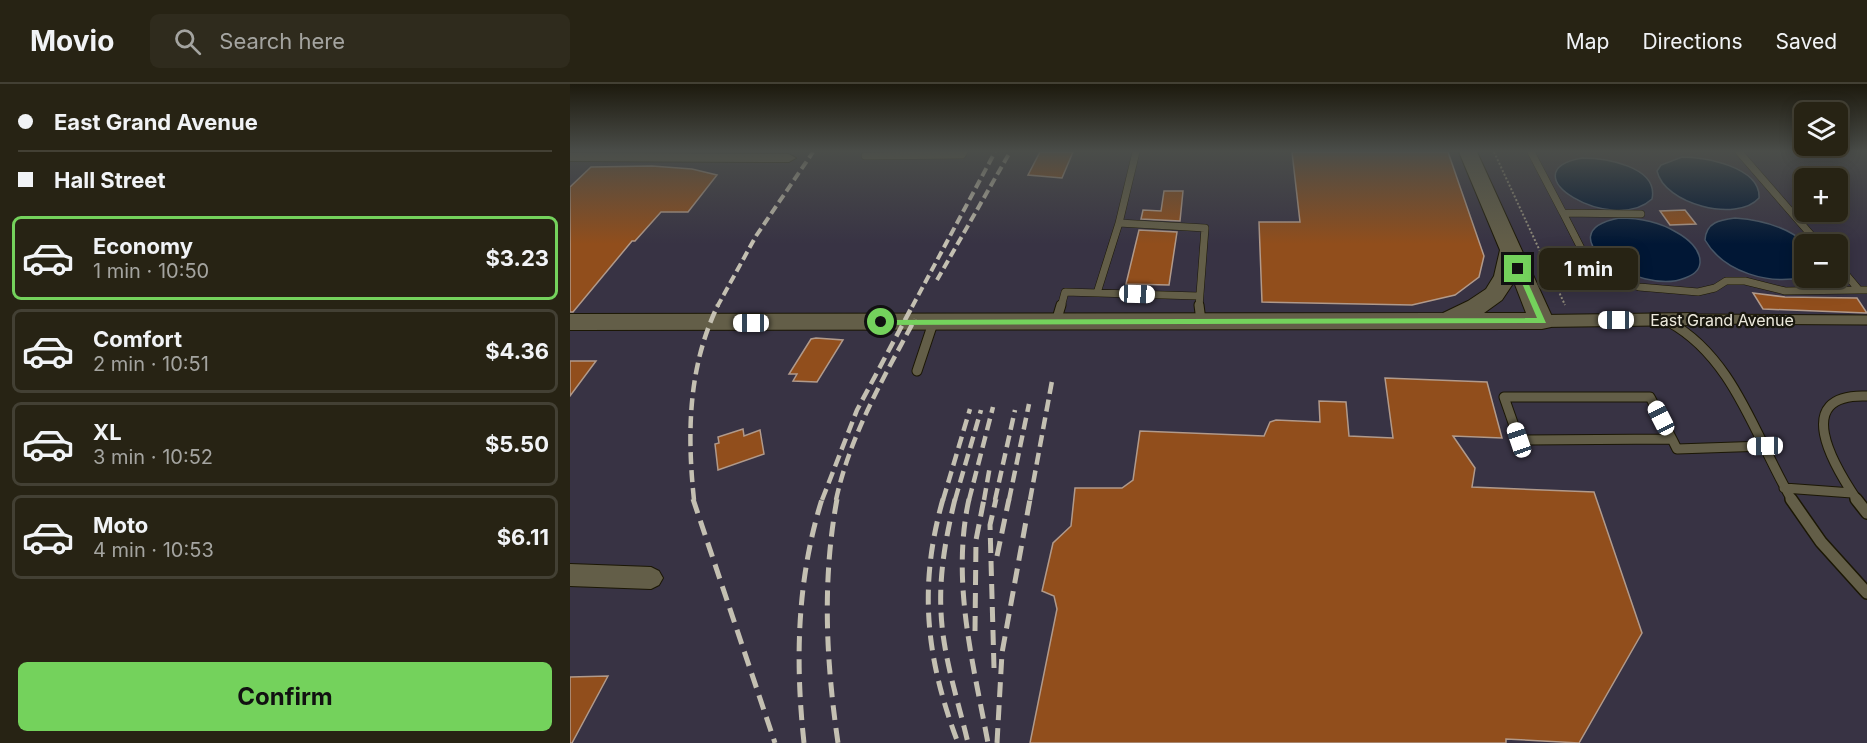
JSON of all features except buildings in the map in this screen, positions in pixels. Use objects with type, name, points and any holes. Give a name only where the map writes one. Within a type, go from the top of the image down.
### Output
[{"type":"main road","points":[[1481,183],[1542,321]]},
{"type":"main road","points":[[1442,320],[1477,306],[1498,290],[1506,280],[1510,251]]},
{"type":"main road","name":"East Grand Avenue","points":[[570,322],[1542,321]]},
{"type":"street","name":"East Grand Avenue","points":[[1542,321],[1694,319]]},
{"type":"street","points":[[570,575],[651,578]]},
{"type":"lane","points":[[1096,293],[1119,224],[1129,183]]},
{"type":"lane","points":[[1547,183],[1586,258],[1614,278],[1639,287],[1698,292],[1714,288],[1726,281],[1744,280],[1785,291],[1863,290]]},
{"type":"lane","points":[[1766,183],[1811,234]]},
{"type":"lane","points":[[1563,213],[1641,214]]},
{"type":"lane","points":[[1119,224],[1205,228],[1198,296],[1201,321]]},
{"type":"lane","points":[[1848,275],[1863,290]]},
{"type":"lane","points":[[1056,322],[1065,292],[1198,296]]},
{"type":"lane","name":"East Grand Avenue","points":[[1694,319],[1867,320]]},
{"type":"lane","points":[[1661,320],[1683,326],[1696,337],[1716,363],[1765,446],[1784,488],[1835,561],[1867,593]]},
{"type":"lane","points":[[917,371],[933,323]]},
{"type":"lane","points":[[1867,396],[1844,396],[1827,407],[1823,423],[1831,456],[1852,493],[1867,513]]},
{"type":"lane","points":[[1672,439],[1519,440],[1504,397],[1650,397],[1677,448],[1765,446]]},
{"type":"lane","points":[[1784,488],[1852,493]]},
{"type":"path","points":[[1508,183],[1564,305]]},
{"type":"shaded area","points":[[570,183],[1794,183],[1794,222],[1848,222],[1848,183],[1867,183],[1867,743],[570,743]]},
{"type":"water","points":[[1558,183],[1649,183],[1652,188],[1652,199],[1634,208],[1614,210],[1592,206],[1574,198]]},
{"type":"water","points":[[1662,183],[1754,183],[1759,198],[1749,205],[1735,209],[1719,209],[1687,201]]},
{"type":"water","points":[[1619,218],[1655,223],[1680,234],[1698,253],[1700,263],[1697,271],[1685,278],[1666,281],[1645,279],[1606,261],[1594,249],[1590,236],[1598,226]]},
{"type":"water","points":[[1735,218],[1754,220],[1782,228],[1794,235],[1794,279],[1763,278],[1749,274],[1724,261],[1705,240],[1708,229],[1724,220]]},
{"type":"railway","points":[[718,306],[756,236],[792,183]]},
{"type":"railway","points":[[912,307],[979,183]]},
{"type":"railway","points":[[937,280],[992,183]]},
{"type":"railway","points":[[822,500],[857,410],[913,305]]},
{"type":"railway","points":[[694,500],[691,425],[695,376],[708,328],[718,306]]},
{"type":"railway","points":[[836,500],[859,429],[915,319]]},
{"type":"railway","points":[[1030,500],[1052,381]]},
{"type":"railway","points":[[1009,500],[1029,404]]},
{"type":"railway","points":[[969,500],[993,407]]},
{"type":"railway","points":[[943,500],[970,409]]},
{"type":"railway","points":[[955,500],[981,410]]},
{"type":"railway","points":[[995,500],[1015,410]]},
{"type":"railway","points":[[984,500],[990,466]]},
{"type":"railway","points":[[693,499],[775,743]]},
{"type":"railway","points":[[804,743],[801,712],[800,620],[807,559],[822,499]]},
{"type":"railway","points":[[837,499],[829,560],[827,621],[838,743]]},
{"type":"railway","points":[[943,499],[930,562],[929,622],[939,681],[958,743]]},
{"type":"railway","points":[[955,499],[944,555],[941,612],[948,662],[968,743]]},
{"type":"railway","points":[[969,499],[962,560],[963,591],[971,652],[988,743]]},
{"type":"railway","points":[[975,631],[976,540],[984,499]]},
{"type":"railway","points":[[994,668],[990,525],[996,499]]},
{"type":"railway","points":[[997,556],[1009,499]]},
{"type":"railway","points":[[997,743],[1002,653],[1030,499]]},
{"type":"route","points":[[881,322],[1542,321],[1518,269]]}]
